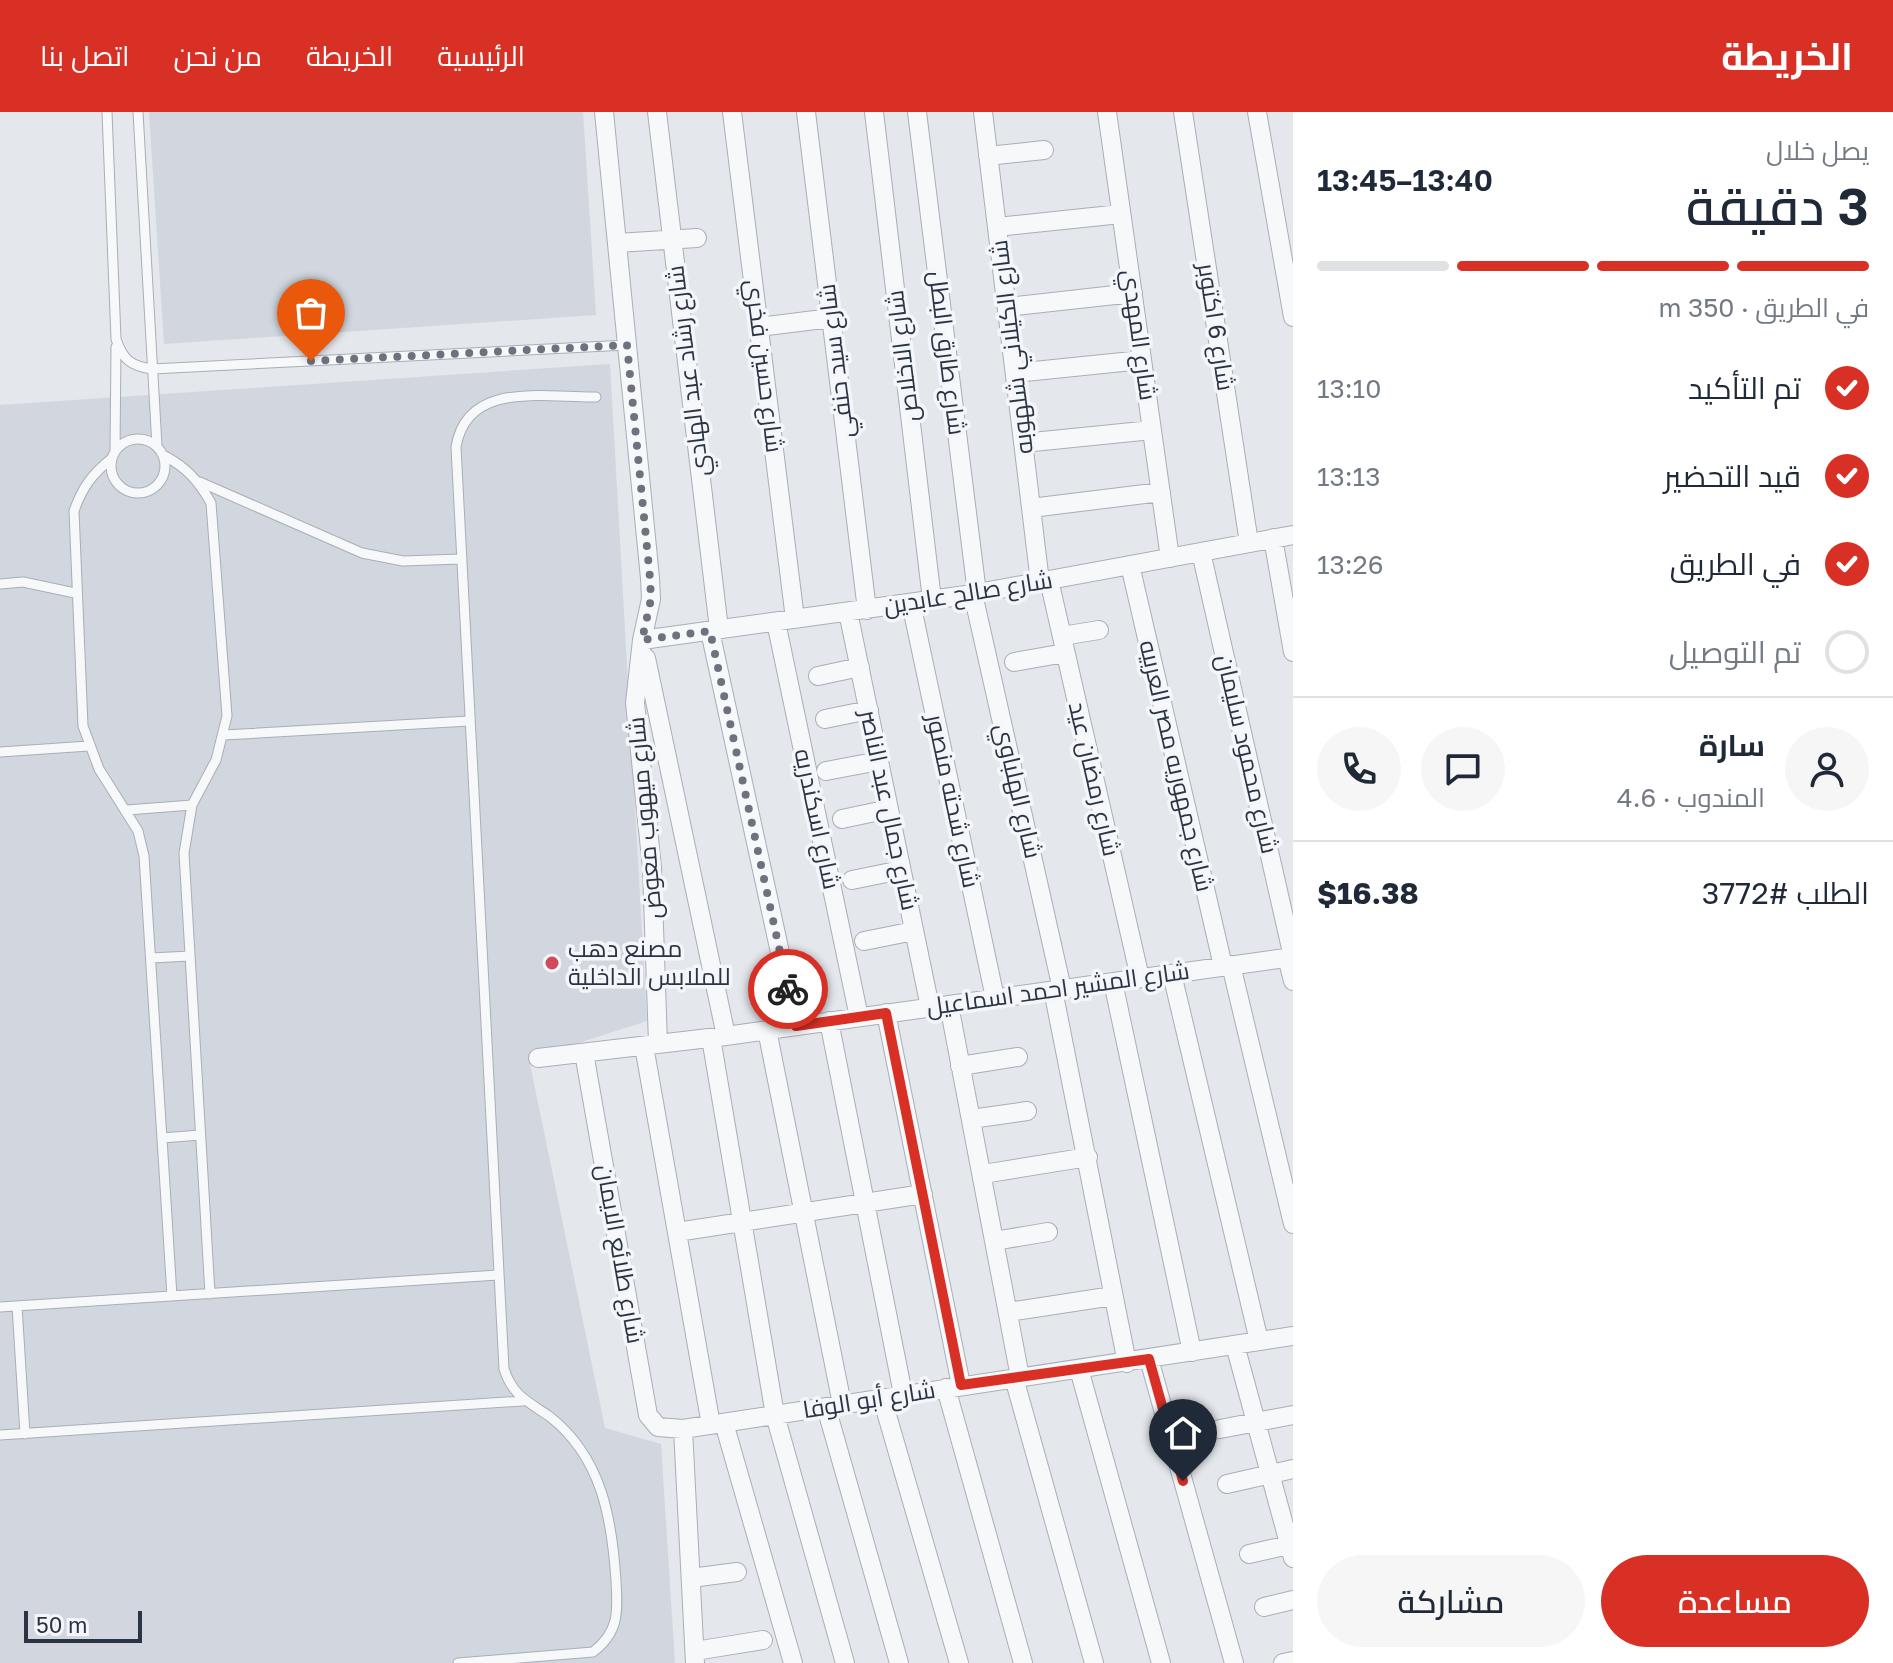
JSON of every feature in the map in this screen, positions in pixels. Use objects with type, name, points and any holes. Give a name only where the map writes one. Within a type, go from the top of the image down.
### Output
[{"type":"street","name":"شارع ميهوب معوض","points":[[604,112],[651,589],[635,703],[652,868],[651,1045],[677,1232],[718,1424],[793,1663]]},
{"type":"street","name":"شارع رشاد عبد الهادي","points":[[657,112],[714,630],[796,1026]]},
{"type":"street","name":"شارع حسين فخري","points":[[732,112],[795,619]]},
{"type":"street","name":"شارع سيد حنفي","points":[[806,112],[831,318],[858,611]]},
{"type":"street","name":"شارع الاخلاص","points":[[874,112],[932,600]]},
{"type":"street","name":"شارع طارق البطل","points":[[917,112],[975,594]]},
{"type":"street","name":"شارع الكيلاني شلهوبه","points":[[983,112],[1031,508],[1044,581]]},
{"type":"street","name":"شارع المهدي","points":[[1107,112],[1170,558]]},
{"type":"street","name":"شارع 6 اكتوبر","points":[[1183,112],[1249,543]]},
{"type":"street","points":[[1257,112],[1293,317]]},
{"type":"street","points":[[988,156],[1044,150]]},
{"type":"street","points":[[997,227],[1121,214]]},
{"type":"street","points":[[617,243],[697,238]]},
{"type":"street","points":[[1007,307],[1133,293]]},
{"type":"street","points":[[759,327],[831,318]]},
{"type":"street","points":[[1015,373],[1142,360]]},
{"type":"street","points":[[1023,443],[1152,430]]},
{"type":"street","points":[[1031,508],[1161,492]]},
{"type":"street","name":"شارع صالح عابدين","points":[[642,640],[975,594],[1293,535]]},
{"type":"street","points":[[1273,538],[1293,652]]},
{"type":"street","name":"شارع محمود سليمان","points":[[1201,552],[1293,981]]},
{"type":"street","name":"شارع جمهوريه مصر العربيه","points":[[1130,565],[1293,1224]]},
{"type":"street","name":"شارع رمضان عيد","points":[[1044,581],[1064,645],[1140,978]]},
{"type":"street","name":"شارع الهلباوي","points":[[975,594],[1058,989],[1127,1363]]},
{"type":"street","name":"شارع شحته منصور","points":[[911,603],[995,998]]},
{"type":"street","name":"شارع جمال عبد الناصر","points":[[858,611],[860,667],[914,931],[960,1066],[983,1174],[1017,1378],[1094,1663]]},
{"type":"street","name":"شارع اسكندريه","points":[[776,622],[859,1017]]},
{"type":"street","points":[[1014,662],[1099,630]]},
{"type":"street","points":[[642,640],[718,1037],[743,1223],[775,1415],[845,1663]]},
{"type":"street","points":[[818,676],[860,667]]},
{"type":"street","points":[[825,719],[869,710]]},
{"type":"street","points":[[826,771],[879,761]]},
{"type":"street","points":[[842,819],[889,809]]},
{"type":"street","points":[[852,880],[901,870]]},
{"type":"street","points":[[864,941],[914,931]]},
{"type":"street","name":"شارع المشير احمد اسماعيل","points":[[538,1058],[718,1037],[1290,957]]},
{"type":"street","points":[[1172,974],[1259,1341]]},
{"type":"street","points":[[1113,982],[1192,1352]]},
{"type":"street","points":[[886,1013],[923,1194],[954,1386],[1023,1663]]},
{"type":"street","points":[[829,1021],[903,1394]]},
{"type":"street","points":[[767,1030],[804,1214],[834,1406],[899,1663]]},
{"type":"street","name":"شارع طلائع الايمان","points":[[584,1053],[648,1415],[658,1427],[683,1429]]},
{"type":"street","points":[[960,1066],[1018,1057]]},
{"type":"street","points":[[971,1119],[1027,1111]]},
{"type":"street","points":[[983,1174],[1088,1157]]},
{"type":"street","points":[[677,1232],[923,1194]]},
{"type":"street","points":[[994,1241],[1048,1232]]},
{"type":"street","points":[[1008,1312],[1113,1296]]},
{"type":"street","name":"شارع أبو الوفا","points":[[683,1429],[1293,1336]]},
{"type":"street","points":[[1235,1345],[1292,1549],[1249,1554]]},
{"type":"street","points":[[1149,1359],[1234,1663]]},
{"type":"street","points":[[1079,1369],[1161,1663]]},
{"type":"street","points":[[882,1398],[959,1663]]},
{"type":"street","points":[[1220,1429],[1293,1415]]},
{"type":"street","points":[[683,1429],[695,1657],[763,1640]]},
{"type":"street","points":[[1227,1484],[1293,1469]]},
{"type":"street","points":[[691,1578],[737,1572]]},
{"type":"street","points":[[1264,1607],[1293,1600]]},
{"type":"street","points":[[1283,1663],[1293,1661]]},
{"type":"lane","points":[[107,112],[116,339],[113,478],[118,486],[136,494],[146,493],[161,482],[166,463],[160,450],[152,369],[138,112]]},
{"type":"lane","points":[[116,339],[121,355],[134,366],[152,369],[627,345]]},
{"type":"lane","points":[[458,1663],[593,1652],[608,1641],[616,1625],[613,1528],[605,1496],[591,1467],[572,1440],[549,1417],[523,1401],[510,1387],[504,1369],[456,447],[459,429],[468,414],[482,403],[499,398],[596,397]]},
{"type":"lane","points":[[172,1296],[144,856],[138,831],[99,769],[89,746],[80,705],[75,593],[74,511],[81,490],[113,455],[135,439],[160,450],[200,482],[211,503],[215,526],[227,697],[224,735],[216,760],[192,805],[184,853],[210,1294]]},
{"type":"lane","points":[[200,482],[362,553],[403,561],[461,559]]},
{"type":"lane","points":[[0,584],[23,582],[75,593]]},
{"type":"lane","points":[[224,735],[469,721]]},
{"type":"lane","points":[[0,752],[89,746]]},
{"type":"lane","points":[[127,810],[192,805]]},
{"type":"lane","points":[[151,958],[190,956]]},
{"type":"lane","points":[[162,1138],[200,1135]]},
{"type":"lane","points":[[0,1307],[498,1275]]},
{"type":"lane","points":[[17,1306],[25,1434]]},
{"type":"lane","points":[[1,1436],[523,1401]]},
{"type":"shaded area","points":[[149,112],[583,112],[596,315],[164,344]]},
{"type":"shaded area","points":[[610,364],[647,1021],[529,1059],[605,1428],[661,1444],[675,1663],[0,1663],[0,405]]},
{"type":"way so far","points":[[311,361],[627,345],[650,578],[651,599],[642,640],[710,631],[788,989]]},
{"type":"place","name":"مصنع دهب للملابس الداخلية","points":[[552,963]]},
{"type":"route","points":[[788,989],[796,1026],[886,1013],[961,1385],[1149,1359],[1183,1481]]}]
